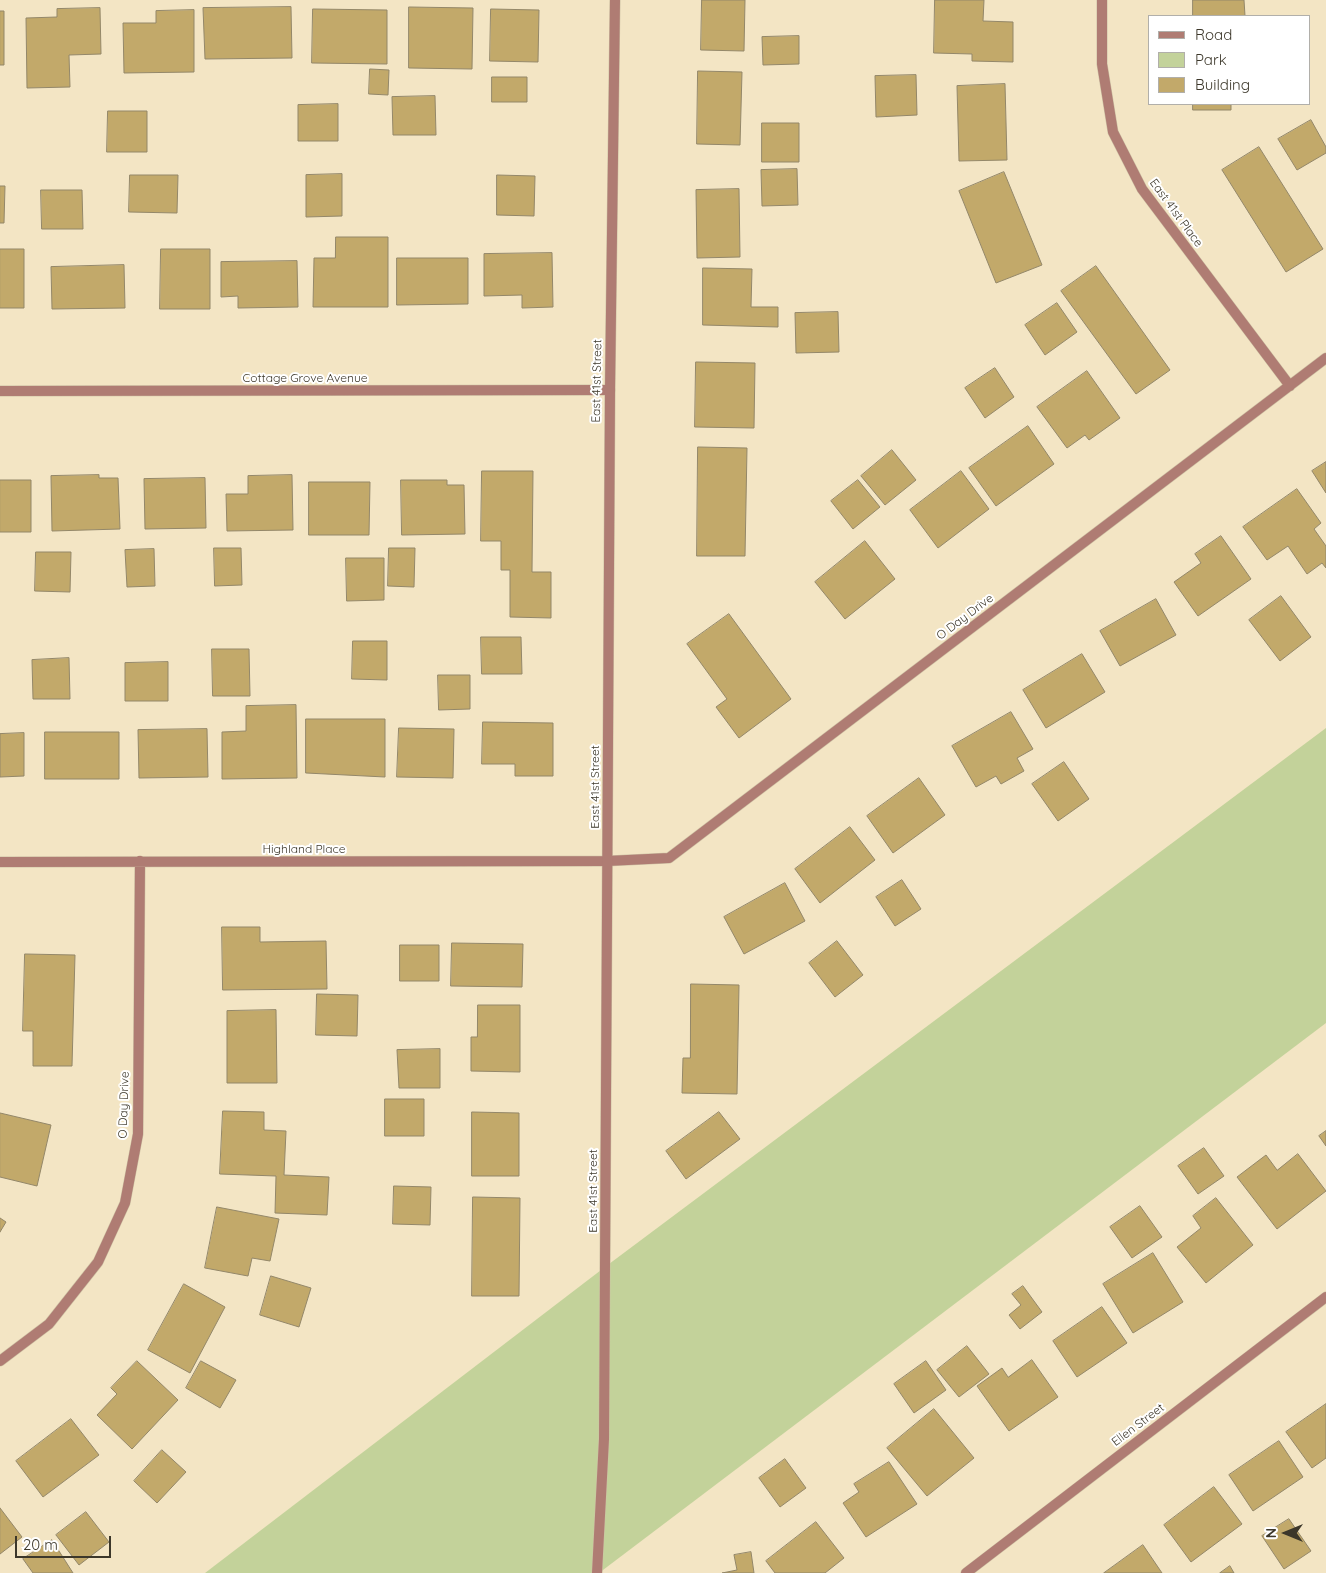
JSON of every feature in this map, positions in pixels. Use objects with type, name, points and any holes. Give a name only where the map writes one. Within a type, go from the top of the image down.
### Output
[{"type":"street","name":"East 41st Street","points":[[597,1573],[604,1439],[610,390],[615,0]]},
{"type":"street","name":"East 41st Place","points":[[1102,0],[1102,64],[1113,132],[1142,189],[1290,386]]},
{"type":"street","name":"O Day Drive","points":[[607,861],[668,858],[1326,358]]},
{"type":"street","name":"Cottage Grove Avenue","points":[[0,392],[610,390]]},
{"type":"street","name":"O Day Drive","points":[[0,1362],[49,1324],[98,1262],[125,1202],[138,1134],[140,861]]},
{"type":"street","name":"Highland Place","points":[[0,862],[607,861]]},
{"type":"street","name":"Ellen Street","points":[[966,1573],[1326,1297]]},
{"type":"green space","points":[[1326,728],[1326,1023],[599,1573],[205,1573],[605,1267]]},
{"type":"building","points":[[702,0],[745,0],[744,51],[701,50]]},
{"type":"building","points":[[935,0],[984,0],[983,21],[1013,22],[1013,62],[972,61],[972,54],[934,53]]},
{"type":"building","points":[[1193,0],[1244,0],[1245,15],[1193,15]]},
{"type":"building","points":[[291,7],[292,58],[205,59],[203,8]]},
{"type":"building","points":[[409,7],[473,8],[472,69],[409,68]]},
{"type":"building","points":[[100,8],[101,54],[69,55],[70,87],[27,88],[26,18],[57,17],[57,9]]},
{"type":"building","points":[[313,9],[387,10],[387,64],[312,63]]},
{"type":"building","points":[[491,9],[539,10],[538,62],[490,61]]},
{"type":"building","points":[[194,10],[194,72],[124,73],[123,23],[156,23],[156,11]]},
{"type":"building","points":[[0,11],[4,11],[4,65],[0,65]]},
{"type":"building","points":[[799,36],[799,64],[763,65],[762,37]]},
{"type":"building","points":[[370,69],[389,70],[388,95],[369,94]]},
{"type":"building","points":[[698,71],[742,72],[740,145],[697,144]]},
{"type":"building","points":[[916,75],[917,115],[876,117],[875,76]]},
{"type":"building","points":[[492,77],[527,77],[527,102],[492,102]]},
{"type":"building","points":[[1005,84],[1007,160],[959,161],[957,86]]},
{"type":"building","points":[[435,96],[436,135],[393,135],[392,97]]},
{"type":"building","points":[[338,104],[338,141],[298,141],[298,105]]},
{"type":"building","points":[[1193,105],[1231,105],[1231,110],[1193,110]]},
{"type":"building","points":[[108,111],[147,111],[147,152],[107,152]]},
{"type":"building","points":[[1311,120],[1326,147],[1326,153],[1297,170],[1278,139]]},
{"type":"building","points":[[762,123],[799,123],[799,162],[762,162]]},
{"type":"building","points":[[1259,147],[1323,249],[1286,272],[1222,170]]},
{"type":"building","points":[[797,169],[798,205],[762,206],[761,170]]},
{"type":"building","points":[[1004,172],[1042,265],[996,283],[959,191]]},
{"type":"building","points":[[342,174],[342,216],[306,217],[306,175]]},
{"type":"building","points":[[130,175],[178,175],[177,213],[129,212]]},
{"type":"building","points":[[497,175],[535,176],[534,216],[497,215]]},
{"type":"building","points":[[0,186],[5,186],[4,223],[0,223]]},
{"type":"building","points":[[739,189],[740,257],[697,258],[696,190]]},
{"type":"building","points":[[41,190],[82,190],[83,229],[42,229]]},
{"type":"building","points":[[336,237],[388,237],[388,307],[313,307],[314,258],[335,258]]},
{"type":"building","points":[[0,249],[24,249],[24,308],[0,308]]},
{"type":"building","points":[[161,249],[210,249],[210,309],[160,309]]},
{"type":"building","points":[[552,253],[553,307],[522,308],[522,295],[484,296],[484,254]]},
{"type":"building","points":[[397,258],[468,258],[468,304],[397,305]]},
{"type":"building","points":[[297,261],[298,307],[238,308],[238,296],[221,297],[221,262]]},
{"type":"building","points":[[124,265],[125,308],[52,309],[51,267]]},
{"type":"building","points":[[1096,266],[1170,370],[1136,394],[1061,291]]},
{"type":"building","points":[[703,268],[752,269],[751,307],[778,307],[778,327],[703,325]]},
{"type":"building","points":[[1057,303],[1077,332],[1045,355],[1025,325]]},
{"type":"building","points":[[838,312],[839,352],[796,353],[795,313]]},
{"type":"building","points":[[696,362],[755,363],[754,428],[695,427]]},
{"type":"building","points":[[995,368],[1014,397],[985,418],[965,388]]},
{"type":"building","points":[[1087,371],[1120,418],[1089,440],[1085,435],[1067,448],[1037,407]]},
{"type":"building","points":[[1028,426],[1054,464],[996,506],[969,468]]},
{"type":"building","points":[[698,447],[747,448],[745,556],[697,556]]},
{"type":"building","points":[[892,450],[916,480],[885,505],[861,476]]},
{"type":"building","points":[[1326,462],[1326,493],[1312,471]]},
{"type":"building","points":[[482,471],[533,471],[532,572],[551,572],[551,618],[510,617],[510,570],[501,570],[501,541],[481,541]]},
{"type":"building","points":[[961,471],[989,509],[938,548],[910,510]]},
{"type":"building","points":[[99,475],[99,478],[118,478],[120,529],[52,531],[51,476]]},
{"type":"building","points":[[292,475],[293,530],[227,531],[226,494],[248,494],[248,476]]},
{"type":"building","points":[[205,478],[206,528],[145,529],[144,479]]},
{"type":"building","points":[[0,480],[31,480],[31,532],[0,532]]},
{"type":"building","points":[[401,480],[447,480],[447,485],[464,485],[465,534],[402,535]]},
{"type":"building","points":[[858,480],[880,507],[853,529],[831,501]]},
{"type":"building","points":[[309,482],[370,482],[369,535],[309,535]]},
{"type":"building","points":[[1297,489],[1321,523],[1314,529],[1326,546],[1326,568],[1322,563],[1307,574],[1288,546],[1267,560],[1243,527]]},
{"type":"building","points":[[1221,536],[1251,579],[1198,616],[1174,582],[1201,563],[1195,554]]},
{"type":"building","points":[[865,541],[895,579],[845,619],[815,582]]},
{"type":"building","points":[[214,548],[241,548],[242,585],[215,586]]},
{"type":"building","points":[[389,548],[415,548],[414,587],[388,586]]},
{"type":"building","points":[[154,549],[155,586],[127,587],[125,550]]},
{"type":"building","points":[[36,552],[71,552],[70,592],[35,591]]},
{"type":"building","points":[[346,558],[384,558],[384,600],[347,601]]},
{"type":"building","points":[[1281,596],[1311,637],[1280,661],[1249,620]]},
{"type":"building","points":[[1156,599],[1176,635],[1120,666],[1100,631]]},
{"type":"building","points":[[729,614],[791,699],[739,738],[716,707],[727,699],[687,644]]},
{"type":"building","points":[[481,637],[521,637],[522,674],[482,674]]},
{"type":"building","points":[[353,641],[387,641],[387,680],[352,679]]},
{"type":"building","points":[[212,649],[249,649],[250,696],[213,696]]},
{"type":"building","points":[[1082,654],[1105,692],[1046,728],[1023,690]]},
{"type":"building","points":[[69,658],[70,699],[33,699],[32,660]]},
{"type":"building","points":[[168,662],[168,701],[125,701],[125,663]]},
{"type":"building","points":[[438,675],[470,675],[470,709],[439,710]]},
{"type":"building","points":[[296,705],[297,778],[222,779],[222,732],[246,731],[246,706]]},
{"type":"building","points":[[1011,712],[1033,749],[1017,758],[1024,771],[1001,784],[996,776],[976,787],[952,746]]},
{"type":"building","points":[[306,719],[385,719],[385,777],[306,773]]},
{"type":"building","points":[[483,722],[553,723],[553,776],[515,776],[515,764],[482,764]]},
{"type":"building","points":[[399,728],[454,729],[453,778],[397,777]]},
{"type":"building","points":[[207,729],[208,777],[139,778],[138,730]]},
{"type":"building","points":[[45,732],[119,732],[119,779],[45,779]]},
{"type":"building","points":[[24,733],[24,776],[0,777],[0,734]]},
{"type":"building","points":[[1064,762],[1089,799],[1058,821],[1032,784]]},
{"type":"building","points":[[919,778],[945,815],[893,853],[867,816]]},
{"type":"building","points":[[850,827],[875,860],[820,903],[795,869]]},
{"type":"building","points":[[902,880],[921,909],[895,926],[876,897]]},
{"type":"building","points":[[785,883],[805,921],[744,954],[724,917]]},
{"type":"building","points":[[222,927],[260,927],[260,942],[326,941],[327,989],[223,990]]},
{"type":"building","points":[[837,941],[863,975],[835,997],[809,963]]},
{"type":"building","points":[[452,943],[523,944],[522,987],[451,986]]},
{"type":"building","points":[[400,945],[439,945],[439,981],[400,981]]},
{"type":"building","points":[[25,954],[75,955],[72,1066],[33,1066],[33,1031],[23,1031]]},
{"type":"building","points":[[691,984],[739,985],[737,1094],[682,1093],[683,1058],[690,1058]]},
{"type":"building","points":[[317,994],[358,995],[357,1036],[316,1035]]},
{"type":"building","points":[[478,1005],[520,1005],[520,1072],[471,1071],[471,1037],[477,1037]]},
{"type":"building","points":[[276,1010],[277,1083],[227,1083],[227,1011]]},
{"type":"building","points":[[440,1049],[440,1088],[399,1088],[397,1050]]},
{"type":"building","points":[[385,1099],[424,1099],[424,1136],[385,1136]]},
{"type":"building","points":[[223,1111],[264,1112],[264,1130],[286,1131],[284,1175],[329,1177],[327,1215],[275,1213],[276,1176],[220,1174]]},
{"type":"building","points":[[472,1112],[519,1113],[519,1176],[472,1176]]},
{"type":"building","points":[[719,1112],[740,1139],[686,1179],[666,1151]]},
{"type":"building","points":[[0,1113],[51,1125],[37,1186],[0,1177]]},
{"type":"building","points":[[1326,1131],[1326,1146],[1319,1136]]},
{"type":"building","points":[[1204,1148],[1224,1176],[1198,1194],[1178,1166]]},
{"type":"building","points":[[1298,1154],[1326,1191],[1277,1229],[1237,1177],[1266,1155],[1277,1170]]},
{"type":"building","points":[[394,1186],[431,1187],[430,1225],[393,1224]]},
{"type":"building","points":[[473,1197],[520,1198],[519,1296],[472,1296]]},
{"type":"building","points":[[1216,1198],[1253,1245],[1206,1283],[1177,1247],[1201,1228],[1193,1216]]},
{"type":"building","points":[[1140,1206],[1162,1237],[1132,1258],[1110,1227]]},
{"type":"building","points":[[217,1207],[279,1219],[270,1261],[252,1258],[248,1276],[205,1268]]},
{"type":"building","points":[[0,1218],[6,1222],[0,1232]]},
{"type":"building","points":[[1153,1253],[1183,1302],[1133,1333],[1103,1284]]},
{"type":"building","points":[[271,1276],[311,1288],[299,1327],[260,1315]]},
{"type":"building","points":[[184,1284],[225,1307],[190,1373],[148,1350]]},
{"type":"building","points":[[1023,1286],[1042,1312],[1020,1329],[1009,1315],[1021,1305],[1012,1294]]},
{"type":"building","points":[[1102,1307],[1127,1343],[1077,1377],[1053,1341]]},
{"type":"building","points":[[967,1346],[989,1374],[959,1397],[937,1370]]},
{"type":"building","points":[[1032,1360],[1058,1397],[1009,1431],[977,1386],[1002,1368],[1008,1377]]},
{"type":"building","points":[[137,1361],[178,1400],[132,1449],[97,1415],[117,1394],[111,1388]]},
{"type":"building","points":[[201,1361],[236,1380],[220,1408],[186,1388]]},
{"type":"building","points":[[926,1361],[946,1390],[914,1413],[894,1384]]},
{"type":"building","points":[[1326,1404],[1326,1458],[1312,1468],[1286,1432]]},
{"type":"building","points":[[934,1409],[974,1458],[927,1496],[887,1448]]},
{"type":"building","points":[[71,1419],[99,1455],[43,1497],[16,1461]]},
{"type":"building","points":[[1279,1441],[1303,1477],[1253,1511],[1229,1475]]},
{"type":"building","points":[[162,1450],[186,1472],[157,1503],[134,1481]]},
{"type":"building","points":[[785,1459],[806,1488],[780,1507],[759,1478]]},
{"type":"building","points":[[889,1462],[917,1504],[866,1537],[843,1503],[859,1492],[854,1484]]},
{"type":"building","points":[[1214,1487],[1242,1524],[1191,1562],[1164,1525]]},
{"type":"building","points":[[0,1508],[22,1537],[0,1554]]},
{"type":"building","points":[[86,1512],[109,1542],[79,1565],[56,1535]]},
{"type":"building","points":[[1289,1519],[1311,1551],[1284,1569],[1262,1536]]},
{"type":"building","points":[[816,1522],[844,1558],[825,1573],[775,1573],[766,1561]]},
{"type":"building","points":[[52,1540],[73,1573],[33,1573],[23,1559]]},
{"type":"building","points":[[1143,1545],[1162,1573],[1104,1573]]},
{"type":"building","points":[[751,1552],[754,1573],[722,1573],[737,1570],[734,1555]]},
{"type":"building","points":[[1230,1566],[1234,1573],[1220,1573]]}]
